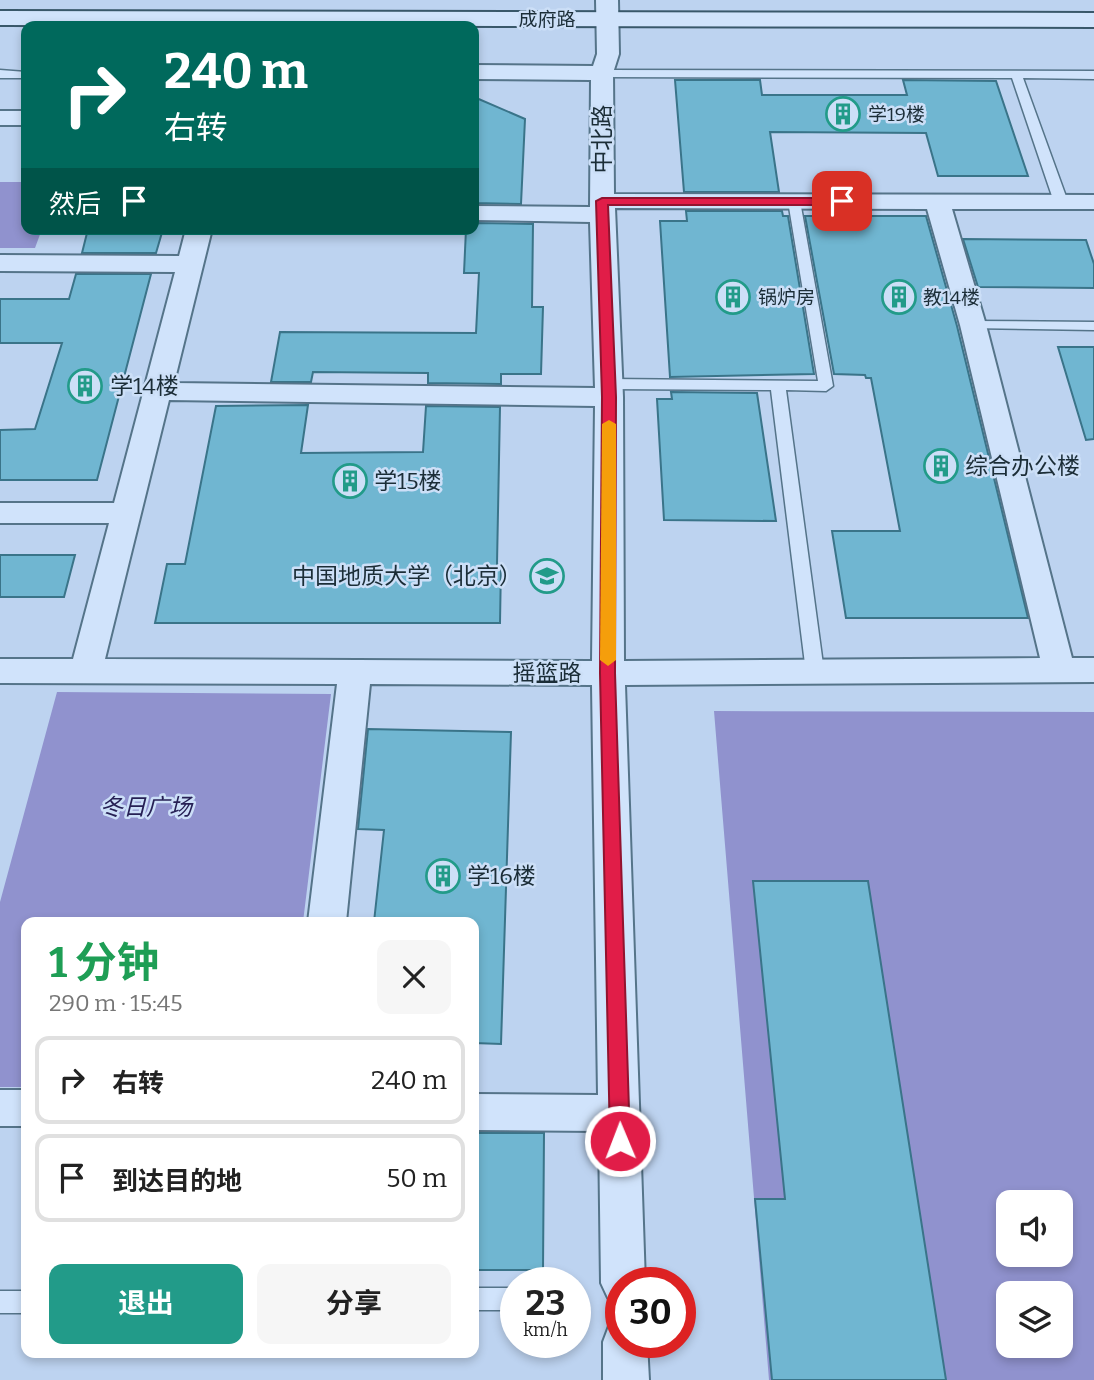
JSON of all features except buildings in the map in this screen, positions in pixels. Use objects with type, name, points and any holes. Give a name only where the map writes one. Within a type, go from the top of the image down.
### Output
[{"type":"main road","name":"成府路","points":[[0,18],[114,21]]},
{"type":"main road","name":"成府路","points":[[479,31],[606,34],[1094,20]]},
{"type":"main road","name":"成府路","points":[[479,33],[1094,32]]},
{"type":"main road","points":[[0,34],[21,34]]},
{"type":"street","points":[[479,71],[606,34]]},
{"type":"street","name":"中北路","points":[[606,34],[603,208],[609,391],[608,673],[624,1267]]},
{"type":"street","points":[[0,118],[21,118]]},
{"type":"street","points":[[479,213],[794,201],[1094,202]]},
{"type":"street","points":[[937,201],[972,325],[1059,671]]},
{"type":"street","points":[[86,671],[197,235]]},
{"type":"street","points":[[0,263],[190,264]]},
{"type":"street","points":[[157,391],[609,391]]},
{"type":"street","points":[[0,513],[126,513]]},
{"type":"street","name":"摇篮路","points":[[0,671],[608,673],[1094,670]]},
{"type":"street","points":[[328,917],[355,673]]},
{"type":"street","points":[[479,1112],[619,1113]]},
{"type":"street","points":[[625,1358],[626,1380]]},
{"type":"lane","points":[[606,34],[1016,74],[1094,75]]},
{"type":"lane","points":[[1016,74],[1061,202]]},
{"type":"lane","points":[[0,75],[21,75]]},
{"type":"lane","points":[[609,391],[826,386],[794,201]]},
{"type":"lane","points":[[972,325],[1094,326]]},
{"type":"lane","points":[[778,386],[816,672]]},
{"type":"lane","points":[[479,1299],[500,1299]]},
{"type":"lane","points":[[0,1302],[21,1302]]},
{"type":"green space","points":[[0,182],[21,182],[21,235],[40,235],[35,248],[0,248]]},
{"type":"green space","name":"冬日广场","points":[[57,692],[331,694],[304,917],[21,917],[21,1087],[0,1087],[0,902]]},
{"type":"green space","points":[[714,711],[1094,712],[1094,1380],[769,1380]]},
{"type":"slow traffic","points":[[608,660],[609,424]]},
{"type":"place","name":"学19楼","points":[[843,114]]},
{"type":"place","name":"锅炉房","points":[[733,297]]},
{"type":"place","name":"教14楼","points":[[899,297]]},
{"type":"place","name":"学14楼","points":[[85,386]]},
{"type":"place","name":"综合办公楼","points":[[941,466]]},
{"type":"place","name":"学15楼","points":[[350,481]]},
{"type":"place","name":"中国地质大学（北京）","points":[[547,576]]},
{"type":"place","name":"学16楼","points":[[443,876]]},
{"type":"route","points":[[620,1141],[608,673],[609,397],[602,201],[842,201]]}]
